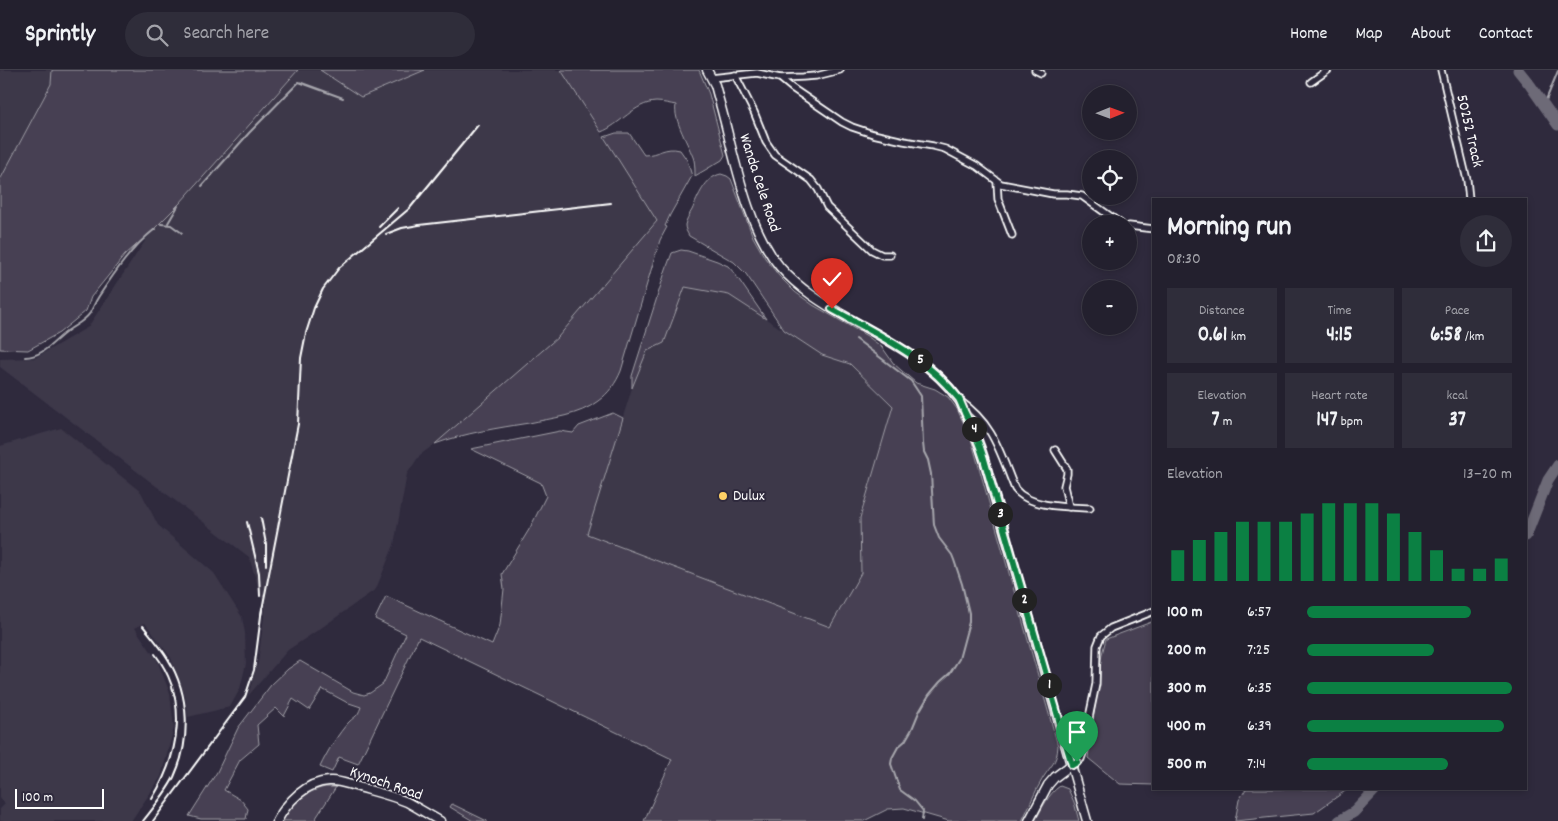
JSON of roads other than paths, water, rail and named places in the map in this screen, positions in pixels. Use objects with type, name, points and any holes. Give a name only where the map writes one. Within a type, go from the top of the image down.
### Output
[{"type":"street","name":"Wanda Cele Road","points":[[707,70],[722,108],[751,215],[762,240],[779,266],[816,299],[926,364],[945,382],[960,401],[979,440],[1087,821]]},
{"type":"street","points":[[787,78],[790,70]]},
{"type":"street","points":[[711,78],[757,73],[787,78],[816,76],[840,70]]},
{"type":"street","points":[[1035,70],[1041,73]]},
{"type":"street","points":[[1311,82],[1328,70]]},
{"type":"street","name":"50252 Track","points":[[1441,70],[1469,198]]},
{"type":"street","points":[[735,75],[754,112],[766,142],[775,155],[811,180],[828,207],[872,250],[882,255],[890,255]]},
{"type":"street","points":[[780,78],[792,88],[852,127],[873,134],[944,149],[977,166],[997,182],[1012,187],[1053,194],[1082,196],[1108,215]]},
{"type":"street","points":[[997,182],[998,199],[1012,235]]},
{"type":"street","points":[[1137,227],[1152,228]]},
{"type":"street","points":[[960,401],[973,410],[989,431],[1004,460],[1015,489],[1020,495],[1034,501],[1058,506],[1090,508]]},
{"type":"street","points":[[1055,450],[1067,469],[1068,474],[1064,486],[1069,507]]},
{"type":"street","points":[[1029,821],[1048,785],[1055,777],[1081,759],[1096,684],[1097,646],[1101,636],[1111,628],[1152,612]]},
{"type":"street","name":"Kynoch Road","points":[[277,821],[281,813],[297,795],[309,787],[330,780],[379,792],[406,802],[440,821]]},
{"type":"waterway","points":[[1518,70],[1558,125]]},
{"type":"waterway","points":[[1544,105],[1558,71]]},
{"type":"waterway","points":[[202,186],[249,133],[299,82],[343,98]]},
{"type":"waterway","points":[[168,223],[178,206]]},
{"type":"waterway","points":[[161,224],[171,225],[182,233]]},
{"type":"waterway","points":[[25,357],[42,352],[88,316],[99,296],[124,260],[155,229]]},
{"type":"waterway","points":[[856,339],[911,381],[921,396],[923,443],[931,474],[934,525],[939,538],[954,560],[969,613],[969,622],[959,659],[950,673],[929,695],[905,741],[898,747],[892,758],[891,764],[900,790],[915,801],[923,811],[922,820]]},
{"type":"waterway","points":[[1527,533],[1548,480],[1558,465]]},
{"type":"waterway","points":[[1339,821],[1354,812],[1375,790]]},
{"type":"railway","points":[[261,615],[298,424],[301,358],[314,308],[323,289],[339,268],[410,208],[478,125]]},
{"type":"railway","points":[[386,234],[402,228],[419,225],[611,203]]},
{"type":"railway","points":[[379,227],[398,208]]},
{"type":"railway","points":[[261,518],[266,544],[266,565]]},
{"type":"railway","points":[[247,522],[259,573],[260,596]]},
{"type":"railway","points":[[153,821],[245,697],[254,670],[262,608]]},
{"type":"railway","points":[[143,626],[162,650],[175,673],[181,687],[186,718],[180,763],[164,794],[143,821]]},
{"type":"railway","points":[[152,799],[169,763],[177,726],[173,689],[166,671],[155,654]]},
{"type":"place","name":"Dulux","points":[[723,496]]}]
